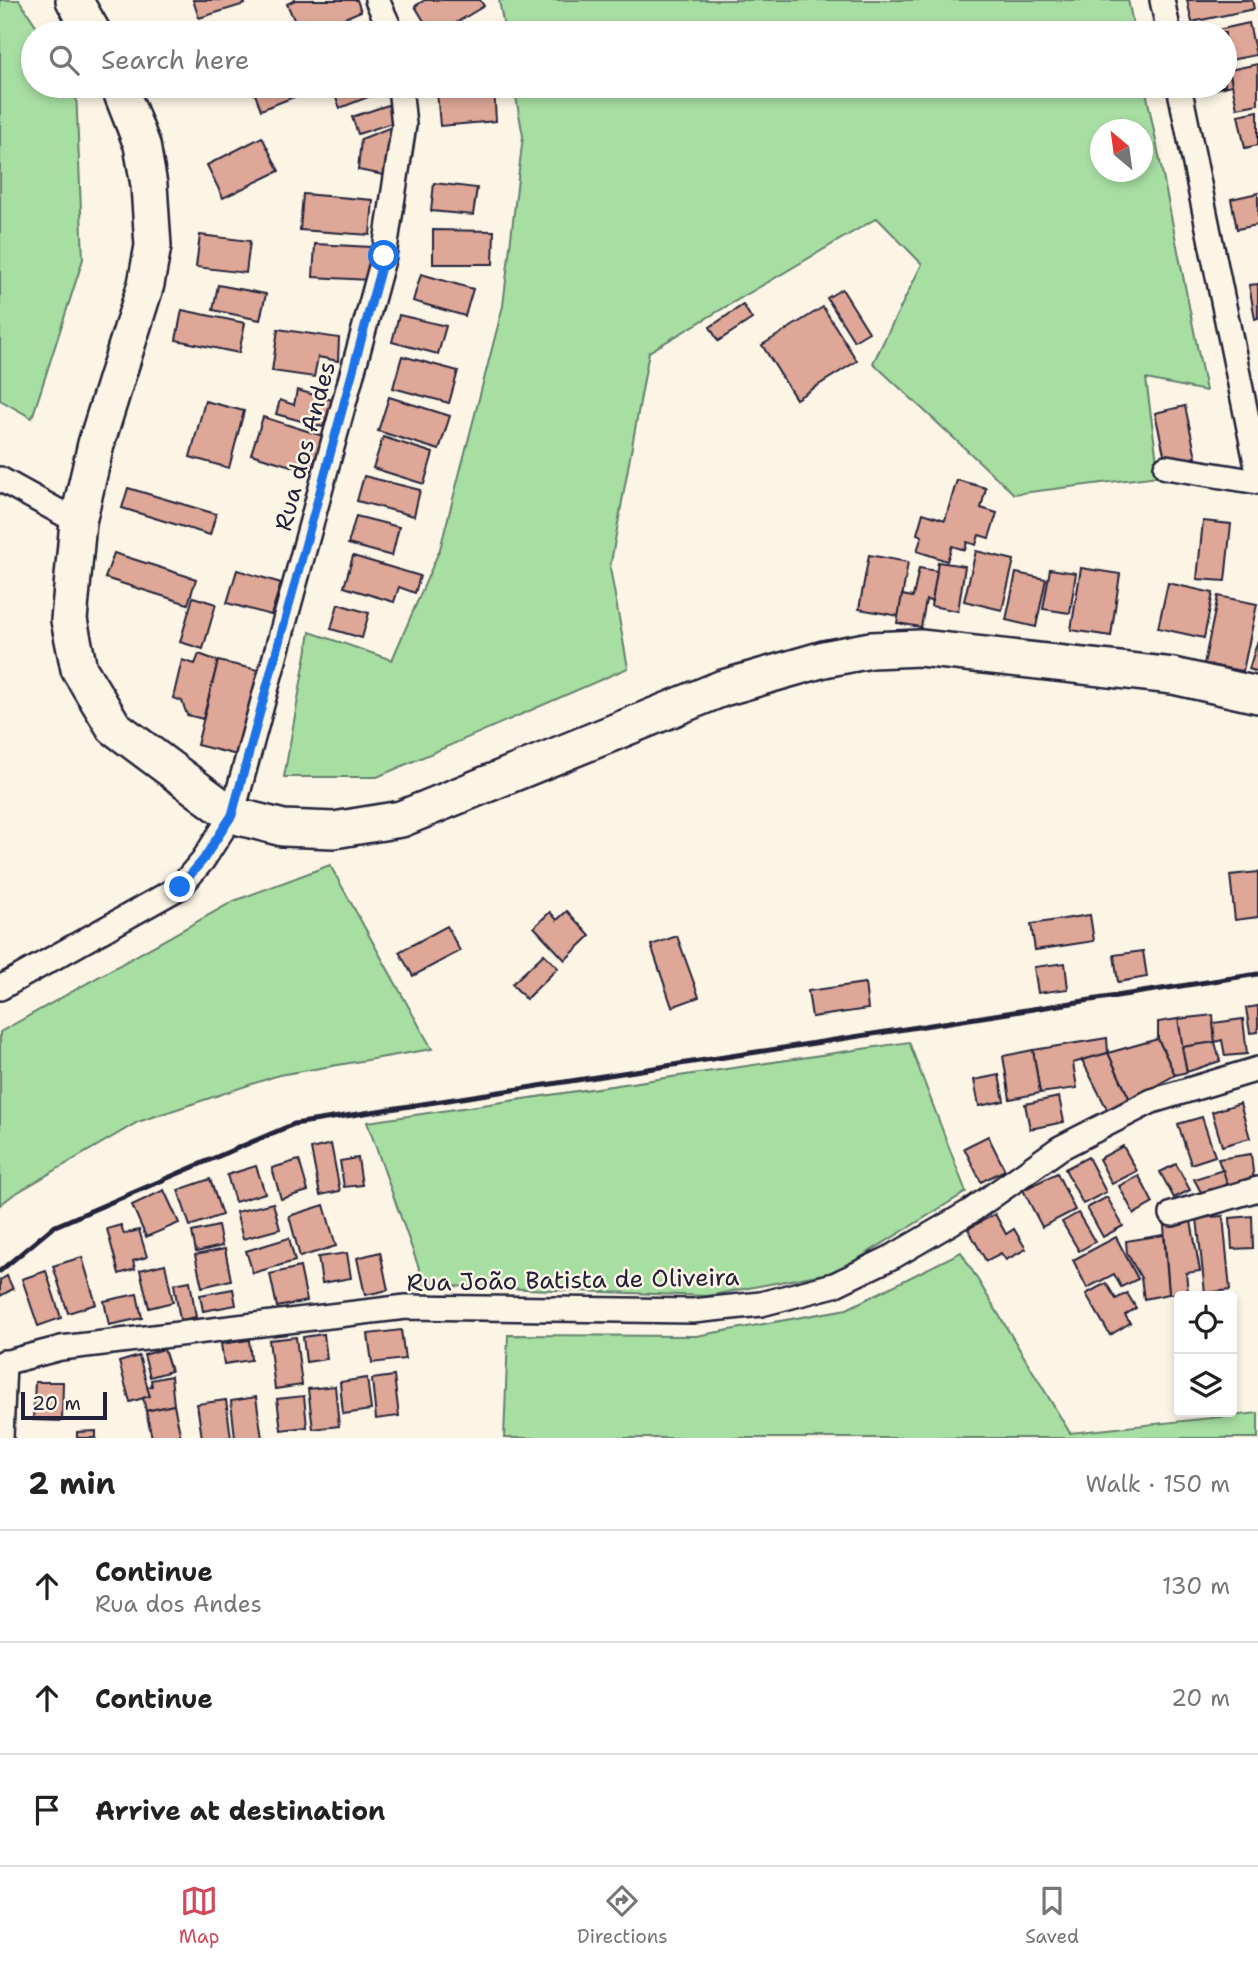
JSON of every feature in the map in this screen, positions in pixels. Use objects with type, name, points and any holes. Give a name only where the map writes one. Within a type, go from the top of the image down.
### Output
[{"type":"main road","points":[[74,0],[86,21]]},
{"type":"main road","points":[[124,98],[142,145],[149,185],[153,246],[146,284],[96,444],[78,522],[69,620],[79,669],[114,727],[232,815],[283,828],[334,830],[401,819],[481,789],[723,688],[824,659],[871,650],[920,648],[1173,676],[1258,695]]},
{"type":"street","points":[[377,0],[387,21]]},
{"type":"street","points":[[1162,0],[1166,21]]},
{"type":"street","name":"Rua dos Andes","points":[[0,988],[180,887],[203,860],[232,815],[384,256],[404,125],[401,98]]},
{"type":"street","points":[[1181,98],[1258,472]]},
{"type":"street","points":[[1166,467],[1258,482]]},
{"type":"street","points":[[0,480],[78,522]]},
{"type":"street","name":"Rua João Batista de Oliveira","points":[[2,1363],[61,1348],[406,1307],[693,1311],[761,1304],[834,1285],[894,1256],[971,1211],[1060,1148],[1152,1101],[1258,1069]]},
{"type":"street","points":[[1172,1214],[1258,1189]]},
{"type":"street","points":[[1,1438],[2,1363]]},
{"type":"green space","points":[[0,0],[19,0],[33,21],[21,21],[21,98],[76,98],[83,259],[32,418],[0,400]]},
{"type":"green space","points":[[499,0],[1128,0],[1132,21],[503,21]]},
{"type":"green space","points":[[516,98],[1147,98],[1152,119],[1090,119],[1090,182],[1153,182],[1153,126],[1206,391],[1146,379],[1159,476],[1014,494],[873,363],[922,264],[877,218],[649,352],[610,568],[628,668],[377,777],[284,777],[310,632],[392,660],[440,549],[503,306],[523,136]]},
{"type":"green space","points":[[330,865],[432,1049],[279,1075],[138,1122],[0,1205],[0,1032],[234,901]]},
{"type":"green space","points":[[909,1042],[966,1192],[838,1271],[707,1296],[425,1285],[367,1122]]},
{"type":"green space","points":[[961,1252],[1070,1433],[1258,1413],[1258,1438],[504,1438],[508,1335],[696,1336],[847,1309]]},
{"type":"building","points":[[193,0],[243,0],[245,4],[199,18]]},
{"type":"building","points":[[295,0],[357,0],[361,11],[338,21],[295,21],[287,4]]},
{"type":"building","points":[[425,0],[480,0],[484,6],[459,21],[424,21],[415,6]]},
{"type":"building","points":[[1187,0],[1252,0],[1254,9],[1192,21]]},
{"type":"building","points":[[1249,23],[1256,55],[1237,59],[1237,26]]},
{"type":"building","points":[[1258,64],[1258,104],[1237,108],[1235,98],[1237,68]]},
{"type":"building","points":[[256,98],[291,98],[261,110]]},
{"type":"building","points":[[336,98],[366,98],[340,108]]},
{"type":"building","points":[[438,98],[495,98],[496,121],[440,126]]},
{"type":"building","points":[[388,105],[395,122],[358,134],[352,117]]},
{"type":"building","points":[[1258,111],[1258,145],[1245,148],[1238,115]]},
{"type":"building","points":[[394,126],[384,175],[358,170],[361,139]]},
{"type":"building","points":[[262,137],[279,171],[223,198],[207,165]]},
{"type":"building","points":[[434,183],[477,188],[473,215],[431,211]]},
{"type":"building","points":[[1258,193],[1258,225],[1237,229],[1231,199]]},
{"type":"building","points":[[303,194],[373,200],[370,235],[300,230]]},
{"type":"building","points":[[433,230],[494,231],[493,264],[433,264]]},
{"type":"building","points":[[200,235],[250,241],[246,273],[196,267]]},
{"type":"building","points":[[315,244],[371,247],[369,280],[313,277]]},
{"type":"building","points":[[421,274],[473,289],[465,316],[413,301]]},
{"type":"building","points":[[1258,284],[1258,318],[1255,319],[1249,285]]},
{"type":"building","points":[[218,285],[266,294],[260,320],[213,310]]},
{"type":"building","points":[[842,289],[869,332],[854,341],[827,298]]},
{"type":"building","points":[[743,305],[752,319],[718,341],[710,327]]},
{"type":"building","points":[[823,307],[857,361],[796,399],[762,345]]},
{"type":"building","points":[[182,310],[245,323],[239,353],[176,340]]},
{"type":"building","points":[[399,315],[446,326],[438,354],[392,342]]},
{"type":"building","points":[[278,329],[339,338],[338,361],[318,357],[314,377],[272,371]]},
{"type":"building","points":[[402,356],[458,371],[449,403],[393,388]]},
{"type":"building","points":[[297,390],[332,400],[323,427],[276,414],[280,400],[294,405]]},
{"type":"building","points":[[389,397],[450,416],[439,450],[378,431]]},
{"type":"building","points":[[205,401],[244,411],[229,468],[190,457]]},
{"type":"building","points":[[1185,406],[1196,457],[1166,463],[1155,413]]},
{"type":"building","points":[[263,417],[323,436],[311,472],[251,454]]},
{"type":"building","points":[[383,437],[433,453],[424,484],[373,468]]},
{"type":"building","points":[[364,476],[420,490],[414,516],[357,501]]},
{"type":"building","points":[[957,480],[986,488],[981,508],[997,513],[989,538],[979,535],[976,545],[967,542],[965,550],[952,546],[947,561],[917,551],[922,536],[917,534],[923,513],[945,520]]},
{"type":"building","points":[[128,488],[216,514],[210,535],[122,508]]},
{"type":"building","points":[[356,516],[399,527],[392,556],[348,544]]},
{"type":"building","points":[[1203,521],[1231,524],[1225,581],[1197,579]]},
{"type":"building","points":[[976,551],[1014,560],[1002,610],[964,601]]},
{"type":"building","points":[[114,553],[196,579],[188,604],[105,578]]},
{"type":"building","points":[[869,555],[908,562],[899,616],[859,609]]},
{"type":"building","points":[[353,556],[420,576],[415,593],[399,587],[394,602],[344,587]]},
{"type":"building","points":[[938,562],[965,566],[958,611],[931,606]]},
{"type":"building","points":[[919,568],[937,571],[932,601],[926,600],[921,627],[897,623],[902,595],[913,597]]},
{"type":"building","points":[[1081,568],[1120,574],[1111,636],[1071,630]]},
{"type":"building","points":[[1050,569],[1076,573],[1070,613],[1043,609]]},
{"type":"building","points":[[237,570],[281,583],[271,615],[227,603]]},
{"type":"building","points":[[1016,573],[1046,579],[1036,627],[1006,620]]},
{"type":"building","points":[[1168,583],[1213,593],[1204,638],[1158,628]]},
{"type":"building","points":[[1218,596],[1257,604],[1243,671],[1204,664]]},
{"type":"building","points":[[193,597],[216,604],[203,649],[180,642]]},
{"type":"building","points":[[338,604],[369,613],[362,638],[331,629]]},
{"type":"building","points":[[1258,640],[1258,672],[1249,669]]},
{"type":"building","points":[[199,654],[218,661],[203,719],[187,715],[182,701],[173,698],[182,660],[195,664]]},
{"type":"building","points":[[218,661],[258,670],[237,755],[197,745]]},
{"type":"building","points":[[1258,872],[1258,917],[1235,920],[1230,875]]},
{"type":"building","points":[[567,911],[590,936],[565,960],[534,927],[550,912],[557,920]]},
{"type":"building","points":[[1090,915],[1094,941],[1035,950],[1031,924]]},
{"type":"building","points":[[447,926],[460,951],[413,976],[399,952]]},
{"type":"building","points":[[677,936],[699,997],[672,1007],[651,945]]},
{"type":"building","points":[[1143,951],[1147,977],[1118,982],[1114,955]]},
{"type":"building","points":[[544,954],[558,968],[526,999],[512,984]]},
{"type":"building","points":[[1065,963],[1068,989],[1038,993],[1034,967]]},
{"type":"building","points":[[865,983],[868,1009],[812,1017],[808,991]]},
{"type":"building","points":[[1258,1006],[1258,1032],[1250,1033],[1246,1008]]},
{"type":"building","points":[[1213,1015],[1215,1042],[1182,1047],[1178,1019]]},
{"type":"building","points":[[1178,1019],[1187,1072],[1175,1075],[1158,1039],[1158,1022]]},
{"type":"building","points":[[1243,1019],[1247,1054],[1225,1056],[1222,1040],[1215,1042],[1213,1023]]},
{"type":"building","points":[[1107,1038],[1108,1053],[1073,1063],[1077,1088],[1040,1093],[1033,1050]]},
{"type":"building","points":[[1158,1039],[1175,1075],[1130,1100],[1108,1053]]},
{"type":"building","points":[[1215,1042],[1220,1061],[1187,1072],[1182,1047]]},
{"type":"building","points":[[1033,1050],[1040,1093],[1010,1099],[1003,1056]]},
{"type":"building","points":[[1108,1053],[1130,1100],[1109,1113],[1082,1060]]},
{"type":"building","points":[[999,1075],[1004,1101],[979,1106],[974,1080]]},
{"type":"building","points":[[1059,1097],[1064,1122],[1030,1129],[1025,1104]]},
{"type":"building","points":[[1240,1103],[1250,1138],[1222,1146],[1212,1112]]},
{"type":"building","points":[[1202,1117],[1215,1156],[1191,1164],[1178,1124]]},
{"type":"building","points":[[988,1136],[1005,1170],[981,1182],[964,1148]]},
{"type":"building","points":[[331,1144],[340,1191],[320,1195],[311,1149]]},
{"type":"building","points":[[1123,1146],[1137,1171],[1112,1184],[1099,1159]]},
{"type":"building","points":[[1251,1154],[1254,1181],[1228,1186],[1218,1159]]},
{"type":"building","points":[[1088,1157],[1106,1192],[1083,1204],[1065,1169]]},
{"type":"building","points":[[358,1158],[362,1185],[344,1187],[340,1161]]},
{"type":"building","points":[[299,1160],[308,1191],[281,1199],[272,1168]]},
{"type":"building","points":[[1176,1164],[1190,1190],[1174,1198],[1160,1172]]},
{"type":"building","points":[[256,1166],[265,1193],[235,1202],[227,1175]]},
{"type":"building","points":[[1223,1170],[1228,1186],[1202,1194],[1194,1179]]},
{"type":"building","points":[[1057,1173],[1075,1210],[1042,1227],[1023,1190]]},
{"type":"building","points":[[1139,1176],[1153,1203],[1134,1214],[1119,1186]]},
{"type":"building","points":[[210,1179],[222,1215],[190,1226],[178,1190]]},
{"type":"building","points":[[164,1190],[179,1223],[146,1237],[132,1205]]},
{"type":"building","points":[[1107,1197],[1123,1226],[1103,1237],[1087,1208]]},
{"type":"building","points":[[273,1203],[280,1229],[243,1239],[236,1212]]},
{"type":"building","points":[[324,1205],[336,1246],[300,1257],[289,1216]]},
{"type":"building","points":[[1078,1213],[1095,1242],[1079,1251],[1062,1222]]},
{"type":"building","points":[[995,1214],[1006,1234],[1014,1229],[1026,1249],[1006,1260],[1001,1253],[986,1261],[968,1229]]},
{"type":"building","points":[[1223,1216],[1230,1290],[1205,1291],[1197,1218]]},
{"type":"building","points":[[1252,1216],[1253,1248],[1232,1249],[1230,1218]]},
{"type":"building","points":[[1191,1221],[1200,1271],[1186,1273],[1188,1291],[1174,1291],[1174,1293],[1169,1294],[1164,1226]]},
{"type":"building","points":[[121,1225],[124,1234],[139,1230],[147,1257],[133,1261],[135,1269],[119,1274],[107,1229]]},
{"type":"building","points":[[218,1226],[222,1246],[196,1252],[192,1232]]},
{"type":"building","points":[[1164,1235],[1169,1294],[1144,1299],[1141,1278],[1127,1253],[1126,1241]]},
{"type":"building","points":[[1116,1237],[1138,1279],[1121,1287],[1114,1274],[1087,1288],[1073,1260]]},
{"type":"building","points":[[289,1238],[295,1261],[253,1273],[246,1251]]},
{"type":"building","points":[[225,1249],[231,1280],[202,1287],[195,1255]]},
{"type":"building","points":[[380,1252],[388,1290],[365,1295],[357,1258]]},
{"type":"building","points":[[347,1253],[351,1278],[322,1283],[318,1257]]},
{"type":"building","points":[[82,1257],[96,1304],[68,1313],[53,1266]]},
{"type":"building","points":[[165,1264],[173,1302],[149,1308],[140,1270]]},
{"type":"building","points":[[300,1267],[307,1301],[277,1307],[270,1274]]},
{"type":"building","points":[[46,1271],[61,1318],[38,1326],[22,1279]]},
{"type":"building","points":[[7,1276],[13,1289],[0,1296],[0,1280]]},
{"type":"building","points":[[190,1281],[196,1317],[180,1320],[174,1284]]},
{"type":"building","points":[[1106,1283],[1116,1299],[1127,1293],[1136,1308],[1125,1315],[1130,1323],[1110,1335],[1086,1294]]},
{"type":"building","points":[[233,1289],[236,1305],[203,1311],[200,1295]]},
{"type":"building","points":[[137,1294],[142,1318],[109,1325],[104,1301]]},
{"type":"building","points":[[401,1330],[405,1359],[372,1363],[368,1334]]},
{"type":"building","points":[[324,1334],[327,1359],[306,1362],[303,1337]]},
{"type":"building","points":[[296,1337],[302,1385],[275,1389],[269,1340]]},
{"type":"building","points":[[249,1340],[251,1360],[224,1364],[221,1344]]},
{"type":"building","points":[[164,1349],[171,1371],[150,1377],[144,1355]]},
{"type":"building","points":[[139,1356],[150,1396],[130,1402],[119,1362]]},
{"type":"building","points":[[171,1376],[174,1405],[146,1411],[143,1398],[150,1396],[147,1387],[152,1386],[151,1380]]},
{"type":"building","points":[[394,1376],[399,1416],[376,1419],[372,1379]]},
{"type":"building","points":[[367,1378],[371,1410],[343,1414],[340,1382]]},
{"type":"building","points":[[35,1382],[63,1382],[62,1421],[33,1420]]},
{"type":"building","points":[[335,1386],[339,1426],[313,1429],[308,1389]]},
{"type":"building","points":[[304,1396],[307,1427],[281,1430],[277,1399]]},
{"type":"building","points":[[256,1397],[262,1438],[235,1438],[231,1401]]},
{"type":"building","points":[[226,1400],[231,1438],[202,1438],[197,1404]]},
{"type":"building","points":[[174,1405],[181,1438],[152,1438],[146,1411]]},
{"type":"building","points":[[96,1431],[96,1438],[77,1438],[77,1432]]},
{"type":"railway","points":[[0,1271],[53,1227],[294,1124],[1258,974]]},
{"type":"route","points":[[180,887],[203,860],[232,815],[384,256]]}]
